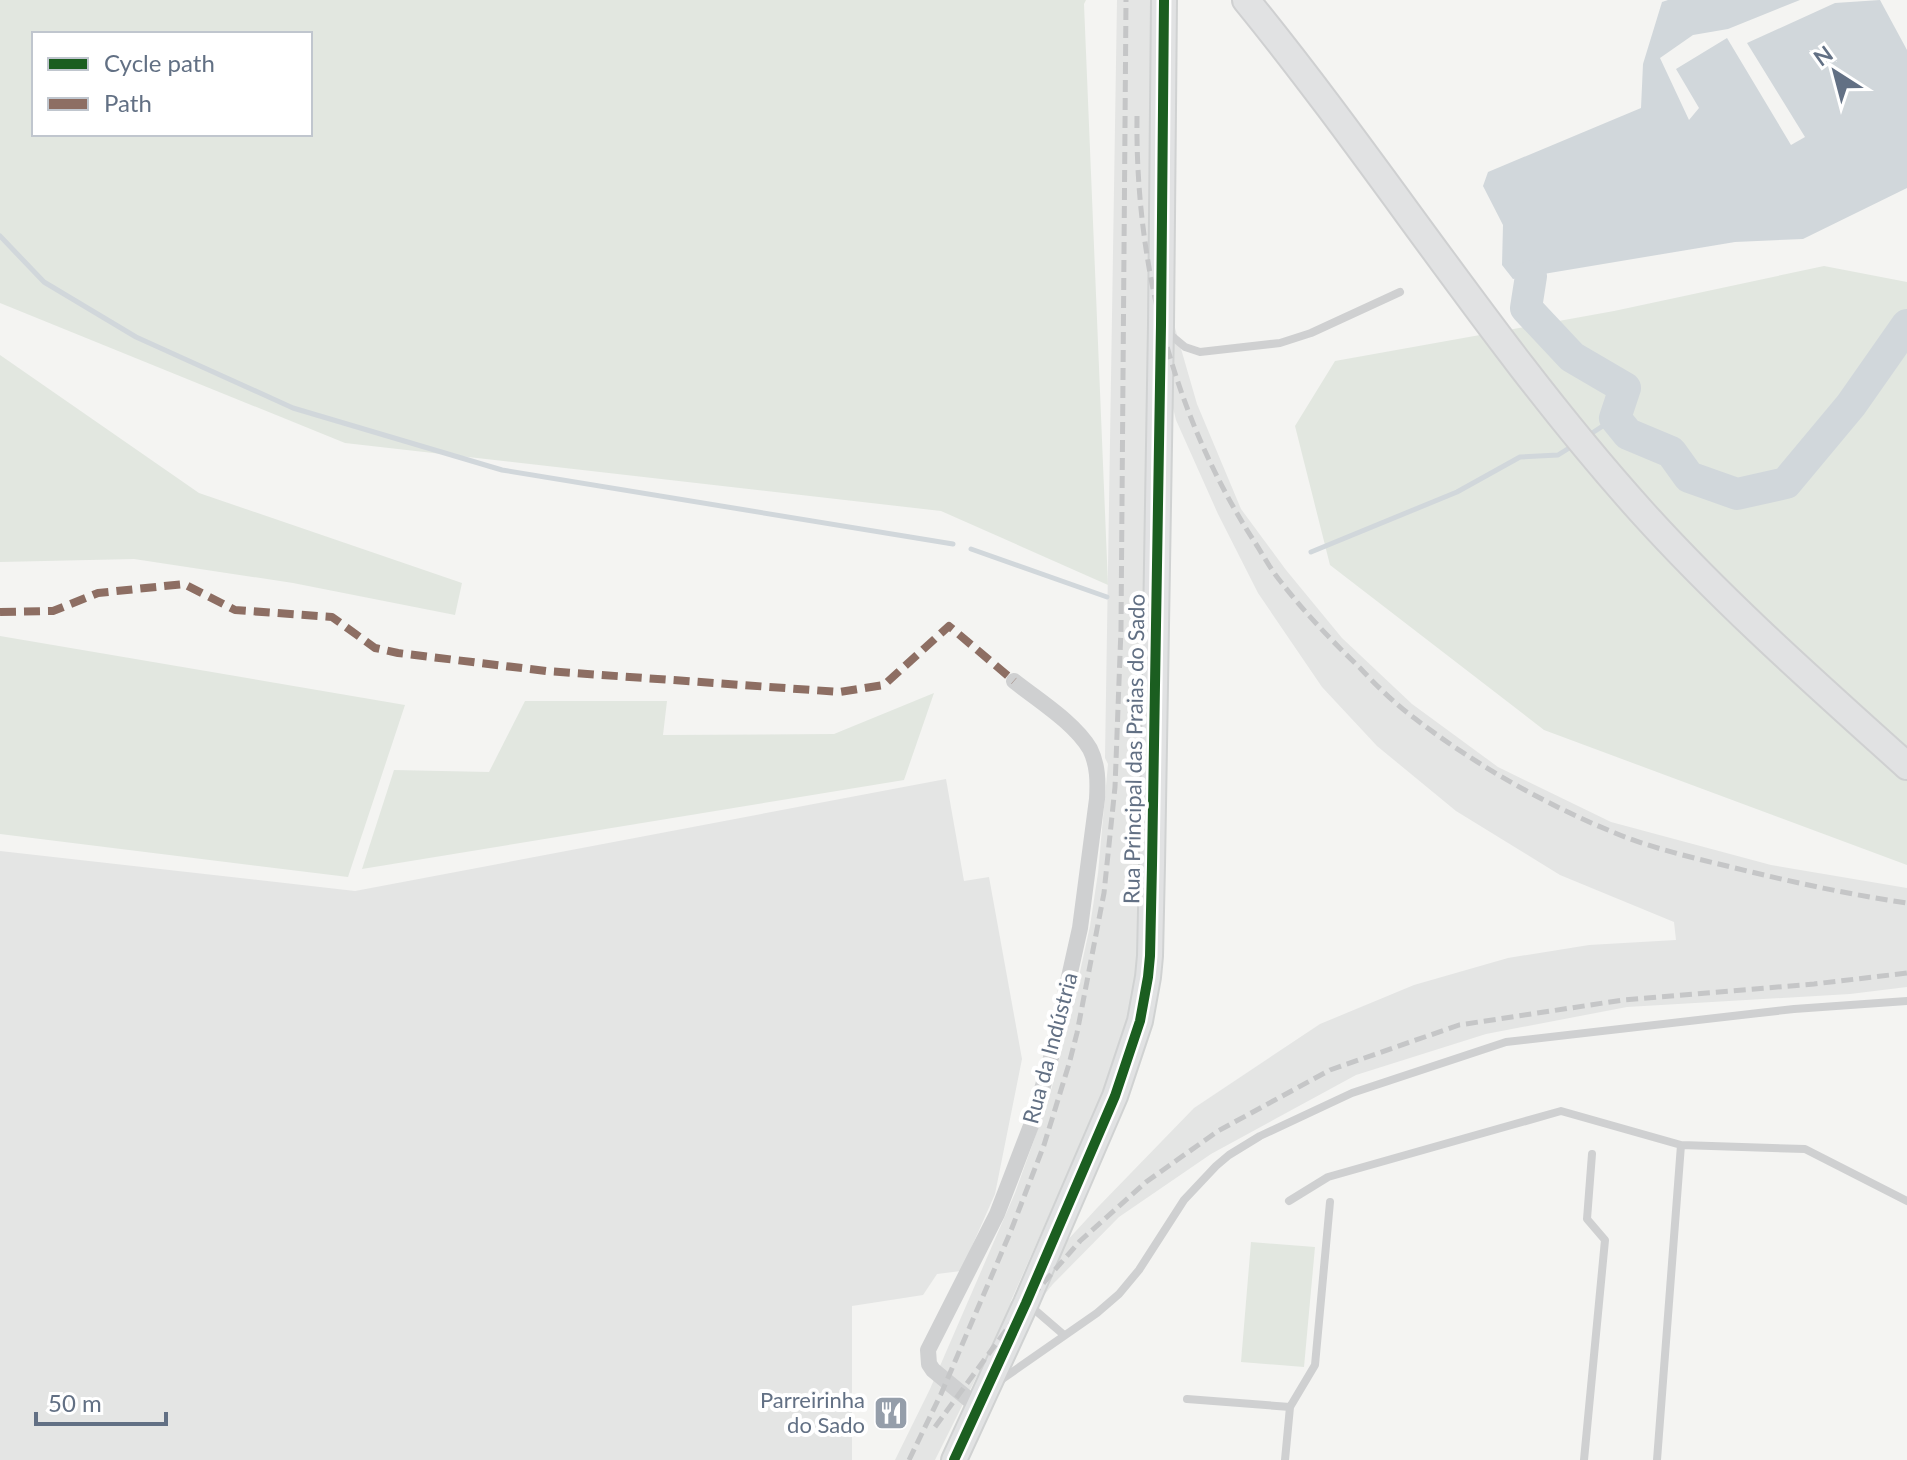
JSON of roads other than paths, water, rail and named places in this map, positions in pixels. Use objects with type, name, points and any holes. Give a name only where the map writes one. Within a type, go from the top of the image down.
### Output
[{"type":"main road","points":[[1246,0],[1526,372],[1642,512],[1730,603],[1907,766]]},
{"type":"street","name":"Rua Principal das Praias do Sado","points":[[954,1460],[1115,1096],[1140,1021],[1148,977],[1152,880],[1164,0]]},
{"type":"street","name":"Rua da Indústria","points":[[982,1398],[933,1370],[929,1364],[928,1350],[997,1214],[1050,1062],[1080,928],[1098,778],[1090,750],[1069,726],[1014,681]]},
{"type":"lane","points":[[1161,325],[1185,347],[1200,352],[1280,343],[1311,333],[1400,292]]},
{"type":"lane","points":[[982,1398],[1119,1294],[1139,1270],[1184,1200],[1223,1160],[1260,1136],[1352,1093],[1506,1042],[1794,1009],[1907,1001]]},
{"type":"lane","points":[[1289,1201],[1328,1177],[1561,1111],[1681,1145],[1805,1149],[1907,1201]]},
{"type":"lane","points":[[1657,1460],[1681,1145]]},
{"type":"lane","points":[[1584,1460],[1605,1240],[1587,1219],[1592,1154]]},
{"type":"lane","points":[[1285,1460],[1290,1407],[1315,1365],[1330,1202]]},
{"type":"lane","points":[[1026,1303],[1064,1335]]},
{"type":"lane","points":[[1187,1399],[1290,1407]]},
{"type":"waterway","points":[[0,236],[44,282],[136,337],[293,408],[502,470],[953,544]]},
{"type":"waterway","points":[[1531,276],[1526,308],[1572,357],[1625,388],[1615,418],[1628,434],[1671,452],[1689,477],[1737,494],[1786,483],[1851,405],[1907,325]]},
{"type":"waterway","points":[[1586,437],[1615,418]]},
{"type":"waterway","points":[[1311,552],[1457,492],[1520,457],[1558,455],[1574,445]]},
{"type":"waterway","points":[[971,549],[1107,597]]},
{"type":"railway","points":[[909,1460],[941,1394],[1044,1145],[1077,1033],[1104,893],[1115,787],[1121,629],[1126,0]]},
{"type":"railway","points":[[1137,116],[1143,227],[1164,337],[1181,391],[1201,443],[1254,541],[1290,593],[1339,648],[1390,698],[1433,732],[1508,781],[1588,821],[1685,856],[1817,887],[1907,903]]},
{"type":"railway","points":[[935,1427],[1026,1303],[1080,1241],[1146,1182],[1218,1131],[1330,1070],[1459,1025],[1623,1000],[1907,973]]},
{"type":"place","name":"Parreirinha do Sado","points":[[891,1413]]}]
